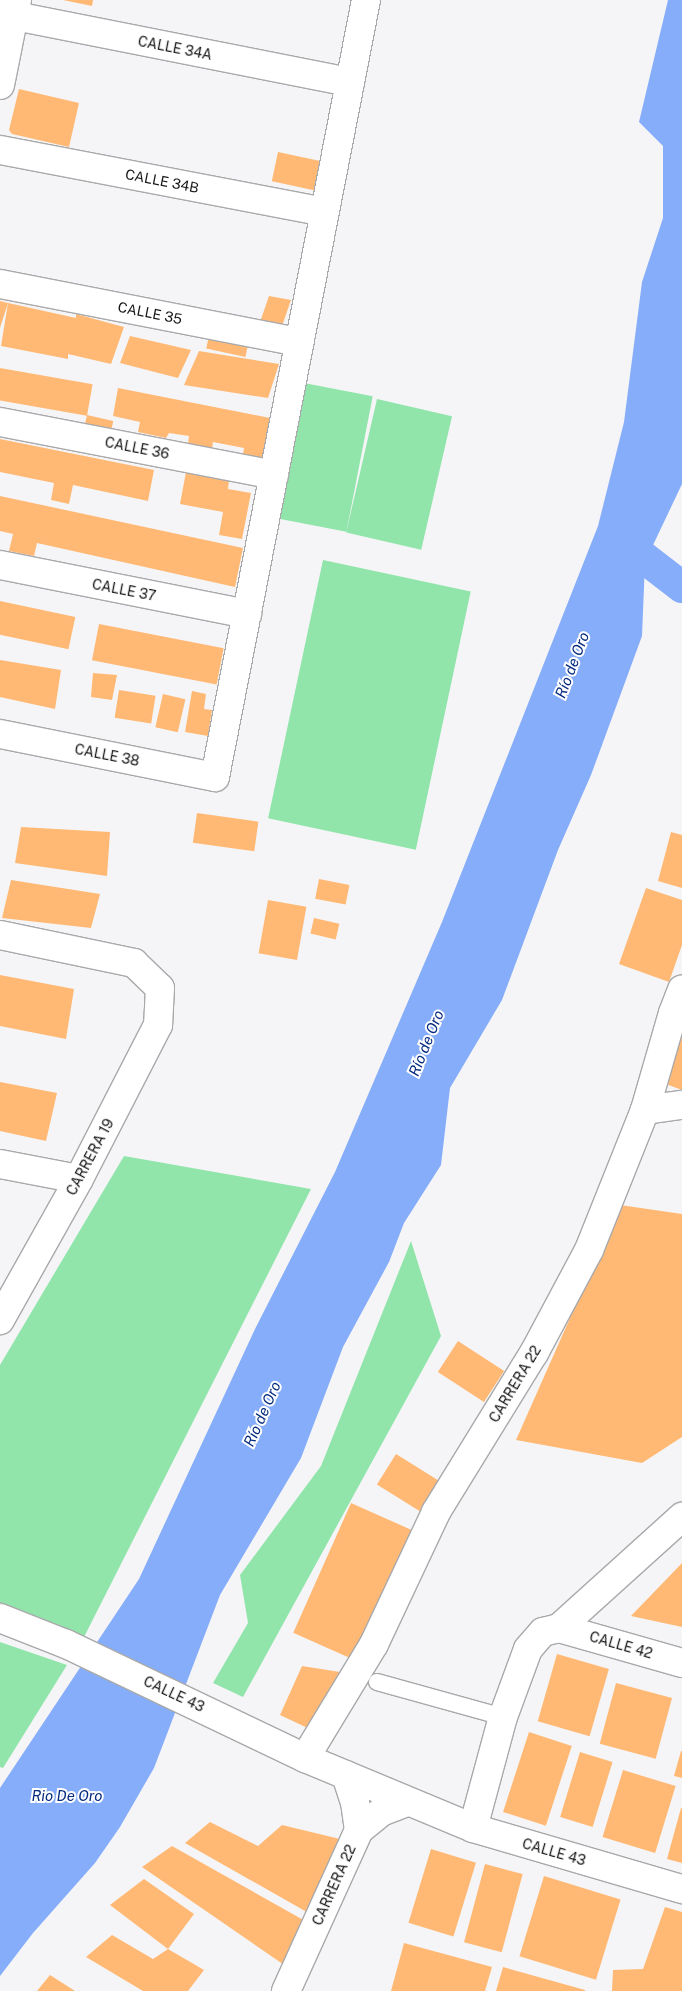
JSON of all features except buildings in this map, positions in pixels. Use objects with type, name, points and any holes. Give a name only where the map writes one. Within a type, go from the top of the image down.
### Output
[{"type":"street","points":[[247,614],[366,0]]},
{"type":"street","points":[[0,85],[10,10]]},
{"type":"street","name":"CALLE 34A","points":[[10,10],[350,82]]},
{"type":"street","name":"CALLE 34B","points":[[0,150],[324,212]]},
{"type":"street","name":"CALLE 35","points":[[0,284],[300,342]]},
{"type":"street","name":"CALLE 36","points":[[0,422],[274,475]]},
{"type":"street","name":"CALLE 37","points":[[0,565],[247,614]]},
{"type":"street","name":"CALLE 38","points":[[0,734],[214,777],[247,614]]},
{"type":"street","name":"CARRERA 19","points":[[0,935],[134,963],[160,988],[158,1025],[79,1180],[0,1320]]},
{"type":"street","name":"CARRERA 22","points":[[306,1758],[374,1644],[436,1512],[534,1353],[584,1259],[645,1110],[673,1013],[682,990]]},
{"type":"street","points":[[645,1110],[682,1105]]},
{"type":"street","points":[[0,1164],[79,1180]]},
{"type":"street","points":[[473,1828],[503,1717],[528,1649],[543,1632],[559,1628],[682,1517]]},
{"type":"street","name":"CALLE 43","points":[[0,1618],[66,1644],[306,1758],[407,1802],[473,1828],[682,1889]]},
{"type":"street","name":"CALLE 42","points":[[559,1628],[682,1663]]},
{"type":"street","points":[[346,1775],[355,1802],[359,1830]]},
{"type":"street","name":"CARRERA 22","points":[[286,1991],[359,1830],[381,1812],[407,1802]]},
{"type":"lane","points":[[377,1682],[503,1717]]},
{"type":"green space","points":[[304,383],[373,396],[346,532],[278,518]]},
{"type":"green space","points":[[377,399],[452,416],[421,550],[346,532]]},
{"type":"green space","points":[[323,560],[471,591],[416,850],[268,818]]},
{"type":"green space","points":[[124,1156],[311,1189],[83,1639],[0,1606],[0,1365]]},
{"type":"green space","points":[[411,1241],[441,1336],[243,1697],[213,1683],[248,1623],[240,1575],[321,1466]]},
{"type":"green space","points":[[0,1642],[67,1665],[3,1768],[0,1767]]},
{"type":"water","name":"Rio De Oro","points":[[668,0],[682,0],[682,484],[645,562],[642,636],[591,775],[558,850],[502,1000],[450,1088],[441,1165],[404,1223],[389,1262],[343,1347],[301,1458],[220,1595],[154,1768],[120,1827],[95,1863],[33,1933],[0,1976],[0,1788],[139,1579],[255,1329],[335,1172],[442,922],[598,526],[624,422],[642,282],[663,218],[663,146],[639,122]]},
{"type":"waterway","points":[[621,540],[682,587]]},
{"type":"water label","name":"Río de Oro","points":[[572,665]]},
{"type":"water label","name":"Río de Oro","points":[[426,1043]]},
{"type":"water label","name":"Río de Oro","points":[[262,1414]]}]
